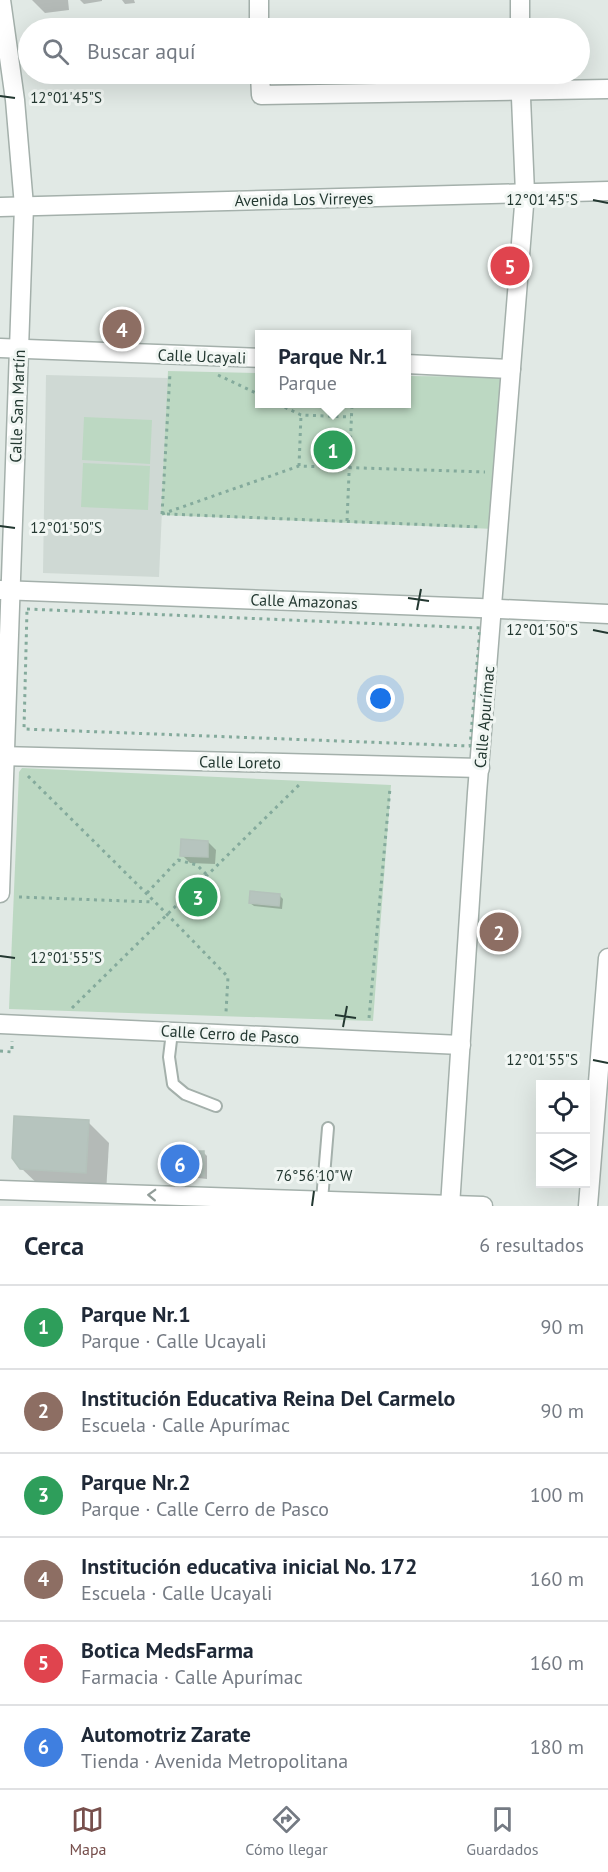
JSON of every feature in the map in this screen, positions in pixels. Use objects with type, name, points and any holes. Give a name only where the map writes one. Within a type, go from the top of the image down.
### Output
[{"type":"street","points":[[259,0],[260,18]]},
{"type":"street","points":[[519,0],[520,18]]},
{"type":"street","name":"Calle San Martín","points":[[0,890],[7,469],[19,349],[24,206],[15,100],[1,6]]},
{"type":"street","points":[[260,84],[261,95],[480,84]]},
{"type":"street","name":"Calle Apurímac","points":[[450,1205],[480,768],[525,193],[520,84]]},
{"type":"street","points":[[545,84],[608,89]]},
{"type":"street","name":"Avenida Los Virreyes","points":[[0,207],[608,191]]},
{"type":"street","name":"Calle Ucayali","points":[[0,348],[255,358]]},
{"type":"street","points":[[411,364],[511,369]]},
{"type":"street","name":"Calle Amazonas","points":[[5,591],[608,614]]},
{"type":"street","name":"Calle Loreto","points":[[2,756],[480,768]]},
{"type":"street","points":[[588,1206],[605,1020],[608,958]]},
{"type":"street","name":"Calle Cerro de Pasco","points":[[0,1024],[461,1045]]},
{"type":"street","points":[[0,1190],[238,1202],[322,1200],[483,1206]]},
{"type":"lane","points":[[172,1032],[169,1057],[173,1084],[185,1094],[216,1106]]},
{"type":"lane","points":[[322,1200],[328,1128]]},
{"type":"path","points":[[162,513],[170,373]]},
{"type":"path","points":[[217,375],[255,393]]},
{"type":"path","points":[[286,408],[301,415],[352,417]]},
{"type":"path","points":[[347,521],[352,408]]},
{"type":"path","points":[[299,466],[301,415]]},
{"type":"path","points":[[162,513],[299,466],[492,472]]},
{"type":"path","points":[[162,513],[489,527]]},
{"type":"path","points":[[27,609],[480,628],[470,746],[24,729],[27,609]]},
{"type":"path","points":[[25,773],[156,902],[228,977],[226,1012]]},
{"type":"path","points":[[72,1008],[300,784]]},
{"type":"path","points":[[369,1018],[390,788]]},
{"type":"path","points":[[147,893],[178,860],[197,865],[207,874]]},
{"type":"path","points":[[19,897],[156,902]]},
{"type":"shaded area","points":[[46,375],[168,378],[159,577],[43,573]]},
{"type":"green space","points":[[168,371],[255,373],[255,408],[411,408],[411,376],[501,377],[507,385],[495,529],[161,515]]},
{"type":"green space","points":[[84,417],[152,420],[150,464],[82,460]]},
{"type":"green space","points":[[83,463],[150,466],[148,510],[81,507]]},
{"type":"green space","points":[[22,768],[391,785],[373,1021],[9,1009],[19,772]]},
{"type":"building","points":[[181,839],[208,841],[208,857],[180,856]]},
{"type":"building","points":[[250,891],[280,894],[279,906],[249,903]]},
{"type":"building","points":[[14,1116],[89,1120],[86,1173],[20,1169],[12,1158]]},
{"type":"building","points":[[194,1151],[204,1151],[204,1176],[193,1175]]},
{"type":"building","points":[[176,1153],[185,1153],[183,1175],[175,1175]]},
{"type":"place","name":"Botica MedsFarma","points":[[510,266]]},
{"type":"place","name":"Institución educativa inicial No. 172","points":[[122,329]]},
{"type":"place","name":"Parque Nr.1","points":[[333,450]]},
{"type":"place","name":"Parque Nr.2","points":[[198,897]]},
{"type":"place","name":"Institución Educativa Reina Del Carmelo","points":[[499,932]]},
{"type":"place","name":"Automotriz Zarate","points":[[180,1164]]}]
